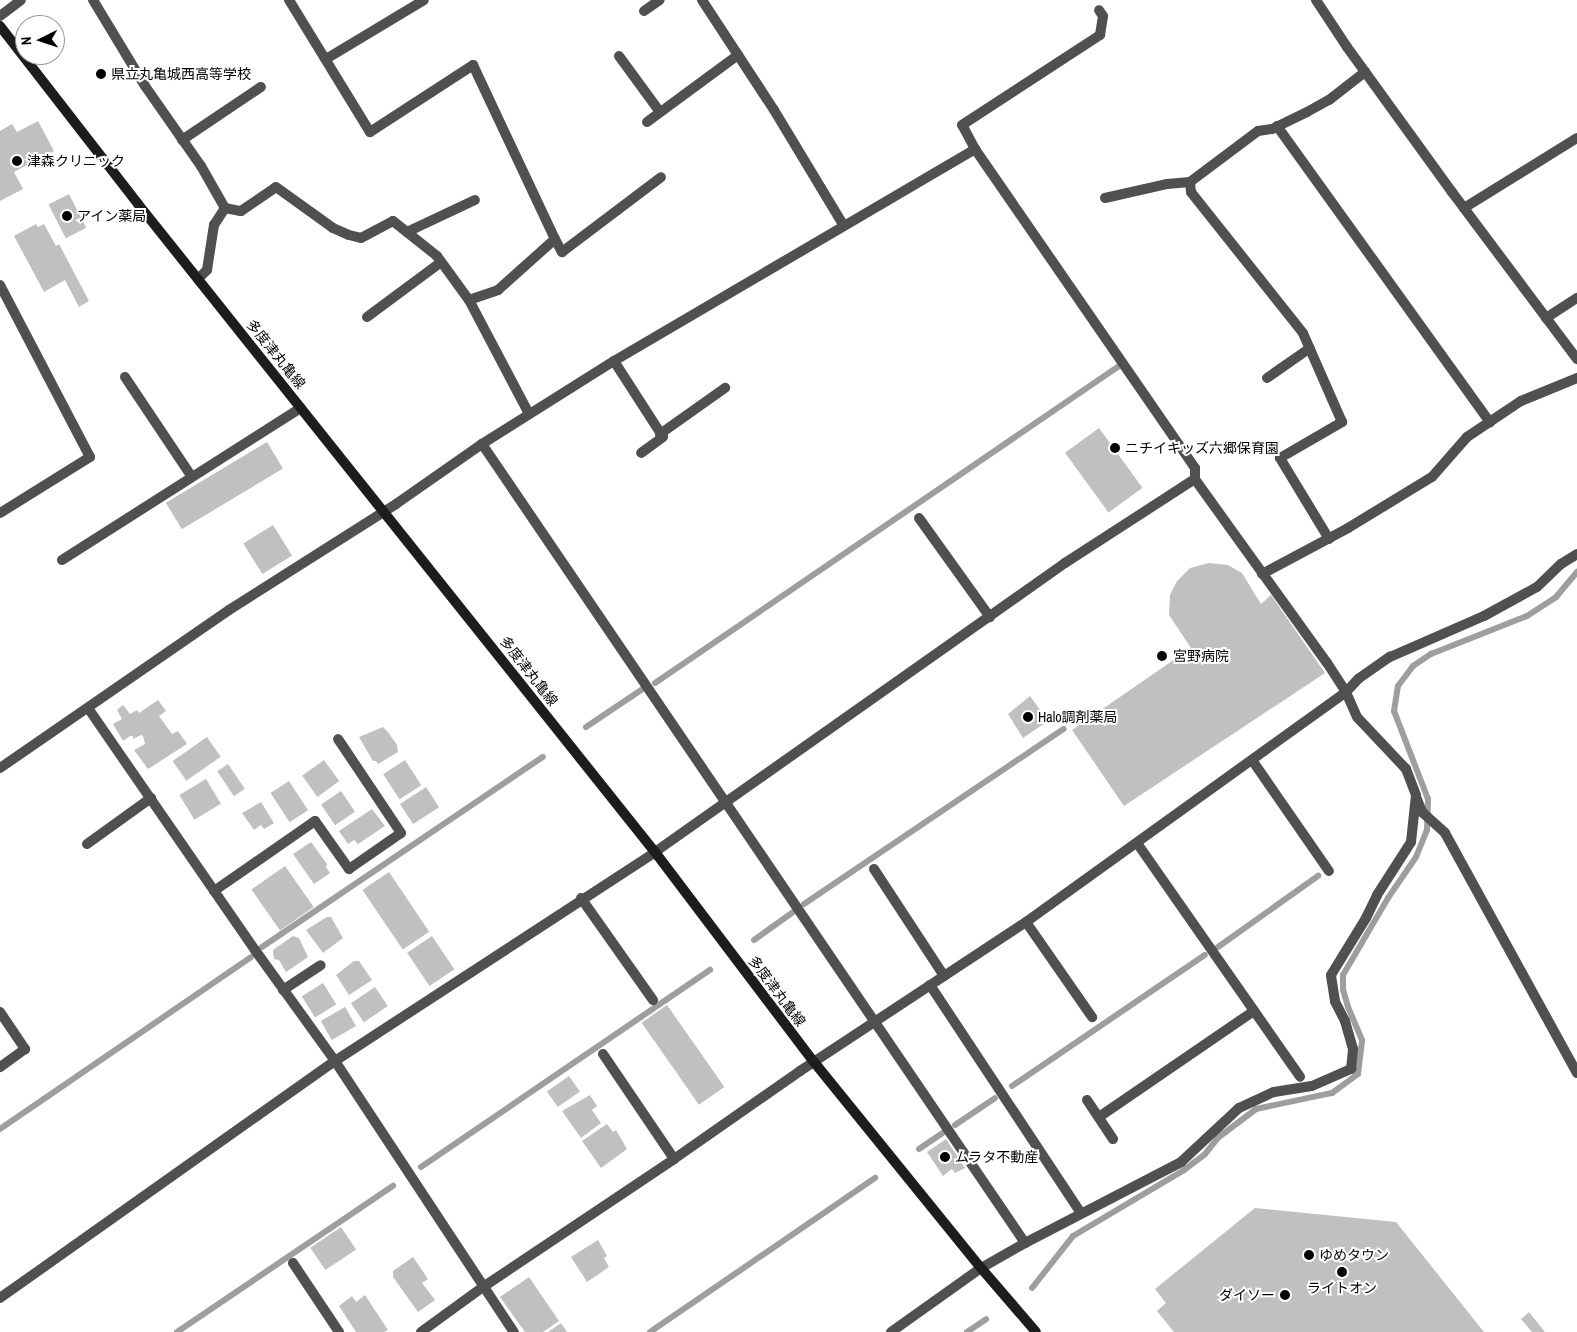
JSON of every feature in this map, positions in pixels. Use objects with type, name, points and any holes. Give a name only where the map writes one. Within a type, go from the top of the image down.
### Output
[{"type":"main road","name":"多度津丸亀線","points":[[0,26],[198,279],[654,852],[814,1062],[981,1268],[1036,1332]]},
{"type":"street","points":[[0,16],[21,0]]},
{"type":"street","points":[[93,0],[145,86],[201,166],[225,208],[240,211],[276,187],[333,228],[349,235],[361,238],[393,221],[441,262],[469,300],[528,414]]},
{"type":"street","points":[[290,0],[370,132],[473,65],[562,252],[661,177]]},
{"type":"street","points":[[326,59],[424,0]]},
{"type":"street","points":[[644,11],[660,0]]},
{"type":"street","points":[[702,0],[844,226]]},
{"type":"street","points":[[1316,0],[1365,72],[1577,359]]},
{"type":"street","points":[[1099,10],[1102,16],[1100,35],[962,125],[975,149],[1194,468],[1195,479],[1346,692],[1357,716],[1406,769],[1422,812],[1445,832],[1577,1073]]},
{"type":"street","points":[[647,122],[738,55]]},
{"type":"street","points":[[619,56],[660,112]]},
{"type":"street","points":[[1105,198],[1168,184],[1190,182],[1258,131],[1277,126],[1329,100],[1365,72]]},
{"type":"street","points":[[182,140],[261,87]]},
{"type":"street","points":[[1277,126],[1490,422]]},
{"type":"street","points":[[1464,208],[1577,138]]},
{"type":"street","points":[[0,768],[229,610],[383,512],[528,414],[614,361],[975,149]]},
{"type":"street","points":[[1190,182],[1191,192],[1303,333],[1342,422],[1280,458],[1328,539]]},
{"type":"street","points":[[407,232],[475,200]]},
{"type":"street","points":[[198,279],[207,270],[214,225],[225,208]]},
{"type":"street","points":[[469,300],[498,290],[555,238]]},
{"type":"street","points":[[367,317],[441,262]]},
{"type":"street","points":[[0,284],[90,457],[0,513]]},
{"type":"street","points":[[1546,318],[1577,298]]},
{"type":"street","points":[[1268,378],[1310,348]]},
{"type":"street","points":[[614,361],[663,437],[641,453]]},
{"type":"street","points":[[125,376],[192,477]]},
{"type":"street","points":[[1262,574],[1328,539],[1432,477],[1467,437],[1521,401],[1577,378]]},
{"type":"street","points":[[660,434],[725,388]]},
{"type":"street","points":[[62,560],[301,408]]},
{"type":"street","points":[[482,444],[1025,1242]]},
{"type":"street","points":[[0,1298],[335,1061],[581,898],[654,852],[1065,563],[1195,479]]},
{"type":"street","points":[[919,518],[990,617]]},
{"type":"street","points":[[421,1332],[482,1287],[674,1159],[814,1062],[1026,922],[1346,692],[1358,679],[1390,657],[1484,616],[1537,587],[1561,564],[1577,554]]},
{"type":"street","points":[[88,708],[283,990],[335,1061],[482,1287],[514,1332]]},
{"type":"street","points":[[214,891],[315,821],[349,869],[401,834],[338,739]]},
{"type":"street","points":[[1252,760],[1329,871]]},
{"type":"street","points":[[891,1332],[981,1268],[1025,1242],[1181,1162],[1239,1108],[1274,1092],[1312,1086],[1350,1069],[1353,1049],[1345,1021],[1335,1002],[1331,975],[1366,918],[1377,896],[1412,842],[1416,795]]},
{"type":"street","points":[[87,844],[150,798]]},
{"type":"street","points":[[1137,843],[1300,1077]]},
{"type":"street","points":[[874,869],[944,976]]},
{"type":"street","points":[[581,898],[652,1000]]},
{"type":"street","points":[[1026,922],[1092,1017]]},
{"type":"street","points":[[283,990],[321,965]]},
{"type":"street","points":[[930,985],[1081,1213]]},
{"type":"street","points":[[1099,1117],[1254,1011]]},
{"type":"street","points":[[0,1012],[25,1049],[0,1067]]},
{"type":"street","points":[[603,1054],[674,1159]]},
{"type":"street","points":[[1087,1100],[1114,1139]]},
{"type":"street","points":[[293,1263],[339,1332]]},
{"type":"building","name":"津森クリニック","points":[[38,121],[54,151],[14,172],[23,189],[0,201],[0,131],[12,124],[17,132]]},
{"type":"building","name":"アイン薬局","points":[[69,194],[86,228],[66,238],[49,204]]},
{"type":"building","points":[[36,224],[38,227],[44,224],[56,246],[59,244],[89,301],[79,307],[65,280],[44,292],[14,236]]},
{"type":"building","points":[[1099,428],[1142,488],[1109,513],[1065,453]]},
{"type":"building","points":[[267,442],[283,469],[182,529],[166,503]]},
{"type":"building","points":[[273,525],[292,556],[262,574],[243,544]]},
{"type":"building","points":[[1209,563],[1228,565],[1242,573],[1261,604],[1271,595],[1325,673],[1124,806],[1072,730],[1191,648],[1169,615],[1170,595],[1177,581],[1190,568]]},
{"type":"building","name":"Halo調剤薬局","points":[[1030,696],[1048,721],[1023,738],[1008,714]]},
{"type":"building","points":[[158,700],[166,711],[159,716],[172,734],[178,731],[187,744],[148,769],[134,750],[145,744],[143,736],[141,735],[133,739],[133,736],[130,736],[123,741],[113,724],[122,719],[117,710],[123,705],[130,714],[137,710],[139,713]]},
{"type":"building","points":[[383,727],[397,745],[398,752],[378,764],[376,761],[373,761],[359,737]]},
{"type":"building","points":[[207,737],[221,757],[186,781],[173,761]]},
{"type":"building","points":[[324,760],[339,781],[317,797],[302,776]]},
{"type":"building","points":[[405,760],[421,785],[400,799],[383,774]]},
{"type":"building","points":[[228,764],[245,789],[234,796],[217,771]]},
{"type":"building","points":[[206,779],[221,804],[194,820],[179,795]]},
{"type":"building","points":[[289,781],[308,810],[290,822],[271,793]]},
{"type":"building","points":[[426,787],[439,807],[413,824],[400,804]]},
{"type":"building","points":[[341,791],[355,812],[335,825],[321,804]]},
{"type":"building","points":[[261,802],[274,823],[264,829],[261,825],[254,830],[242,813]]},
{"type":"building","points":[[372,809],[385,826],[358,844],[354,840],[348,844],[339,831]]},
{"type":"building","points":[[311,842],[327,864],[326,867],[330,873],[314,884],[293,854]]},
{"type":"building","points":[[285,866],[314,907],[280,930],[251,890]]},
{"type":"building","points":[[389,872],[429,932],[403,950],[362,890]]},
{"type":"building","points":[[327,917],[331,917],[343,938],[323,953],[306,930]]},
{"type":"building","points":[[293,936],[299,938],[308,957],[286,972],[279,960],[274,959],[273,950]]},
{"type":"building","points":[[432,936],[454,969],[429,986],[407,953]]},
{"type":"building","points":[[354,961],[359,961],[372,980],[349,995],[336,975]]},
{"type":"building","points":[[323,983],[336,1004],[315,1017],[302,996]]},
{"type":"building","points":[[375,987],[388,1006],[364,1022],[351,1003]]},
{"type":"building","points":[[667,1005],[724,1087],[699,1105],[642,1023]]},
{"type":"building","points":[[345,1007],[356,1026],[332,1040],[321,1021]]},
{"type":"building","points":[[569,1076],[580,1092],[558,1107],[547,1091]]},
{"type":"building","points":[[590,1095],[597,1106],[592,1110],[601,1123],[581,1138],[562,1111]]},
{"type":"building","points":[[607,1124],[613,1132],[616,1130],[627,1149],[601,1168],[582,1141]]},
{"type":"building","name":"ムラタ不動産","points":[[946,1139],[965,1168],[955,1173],[952,1169],[943,1176],[927,1152]]},
{"type":"building","name":"ゆめタウン","points":[[1255,1208],[1396,1222],[1484,1332],[1174,1332],[1157,1311],[1166,1303],[1155,1289]]},
{"type":"building","points":[[341,1227],[356,1249],[325,1270],[310,1248]]},
{"type":"building","points":[[598,1240],[607,1256],[604,1258],[609,1267],[587,1282],[571,1257]]},
{"type":"building","points":[[413,1257],[428,1279],[422,1283],[435,1300],[418,1312],[393,1277],[393,1271]]},
{"type":"building","points":[[529,1277],[559,1321],[543,1332],[525,1332],[500,1297]]},
{"type":"building","points":[[365,1295],[388,1330],[384,1332],[356,1332],[339,1306],[352,1296],[356,1302]]},
{"type":"building","points":[[1529,1312],[1545,1332],[1532,1332],[1521,1319]]},
{"type":"building","points":[[561,1323],[567,1332],[548,1332]]},
{"type":"waterway","points":[[655,683],[1119,366]]},
{"type":"waterway","points":[[1032,1288],[1073,1236],[1184,1170],[1205,1154],[1219,1137],[1256,1109],[1332,1093],[1358,1074],[1362,1040],[1343,990],[1343,975],[1388,898],[1416,857],[1427,830],[1428,799],[1394,711],[1398,686],[1413,666],[1431,654],[1527,616],[1556,597],[1577,572]]},
{"type":"waterway","points":[[586,727],[644,688]]},
{"type":"waterway","points":[[804,904],[1063,729]]},
{"type":"waterway","points":[[262,947],[543,757]]},
{"type":"waterway","points":[[1218,947],[1318,876]]},
{"type":"waterway","points":[[754,940],[796,910]]},
{"type":"waterway","points":[[1012,1086],[1205,955]]},
{"type":"waterway","points":[[0,1129],[251,957]]},
{"type":"waterway","points":[[421,1167],[710,970]]},
{"type":"waterway","points":[[955,1125],[995,1098]]},
{"type":"waterway","points":[[919,1149],[946,1131]]},
{"type":"waterway","points":[[650,1332],[875,1178]]},
{"type":"waterway","points":[[177,1332],[393,1186]]},
{"type":"waterway","points":[[967,1332],[986,1319]]},
{"type":"place","name":"県立丸亀城西高等学校","points":[[101,74]]},
{"type":"place","name":"津森クリニック","points":[[17,161]]},
{"type":"place","name":"アイン薬局","points":[[67,216]]},
{"type":"place","name":"ニチイキッズ六郷保育園","points":[[1115,448]]},
{"type":"place","name":"宮野病院","points":[[1162,656]]},
{"type":"place","name":"Halo調剤薬局","points":[[1028,717]]},
{"type":"place","name":"ムラタ不動産","points":[[945,1157]]},
{"type":"place","name":"ゆめタウン","points":[[1309,1255]]},
{"type":"place","name":"ライトオン","points":[[1342,1272]]},
{"type":"place","name":"ダイソー","points":[[1285,1295]]}]
